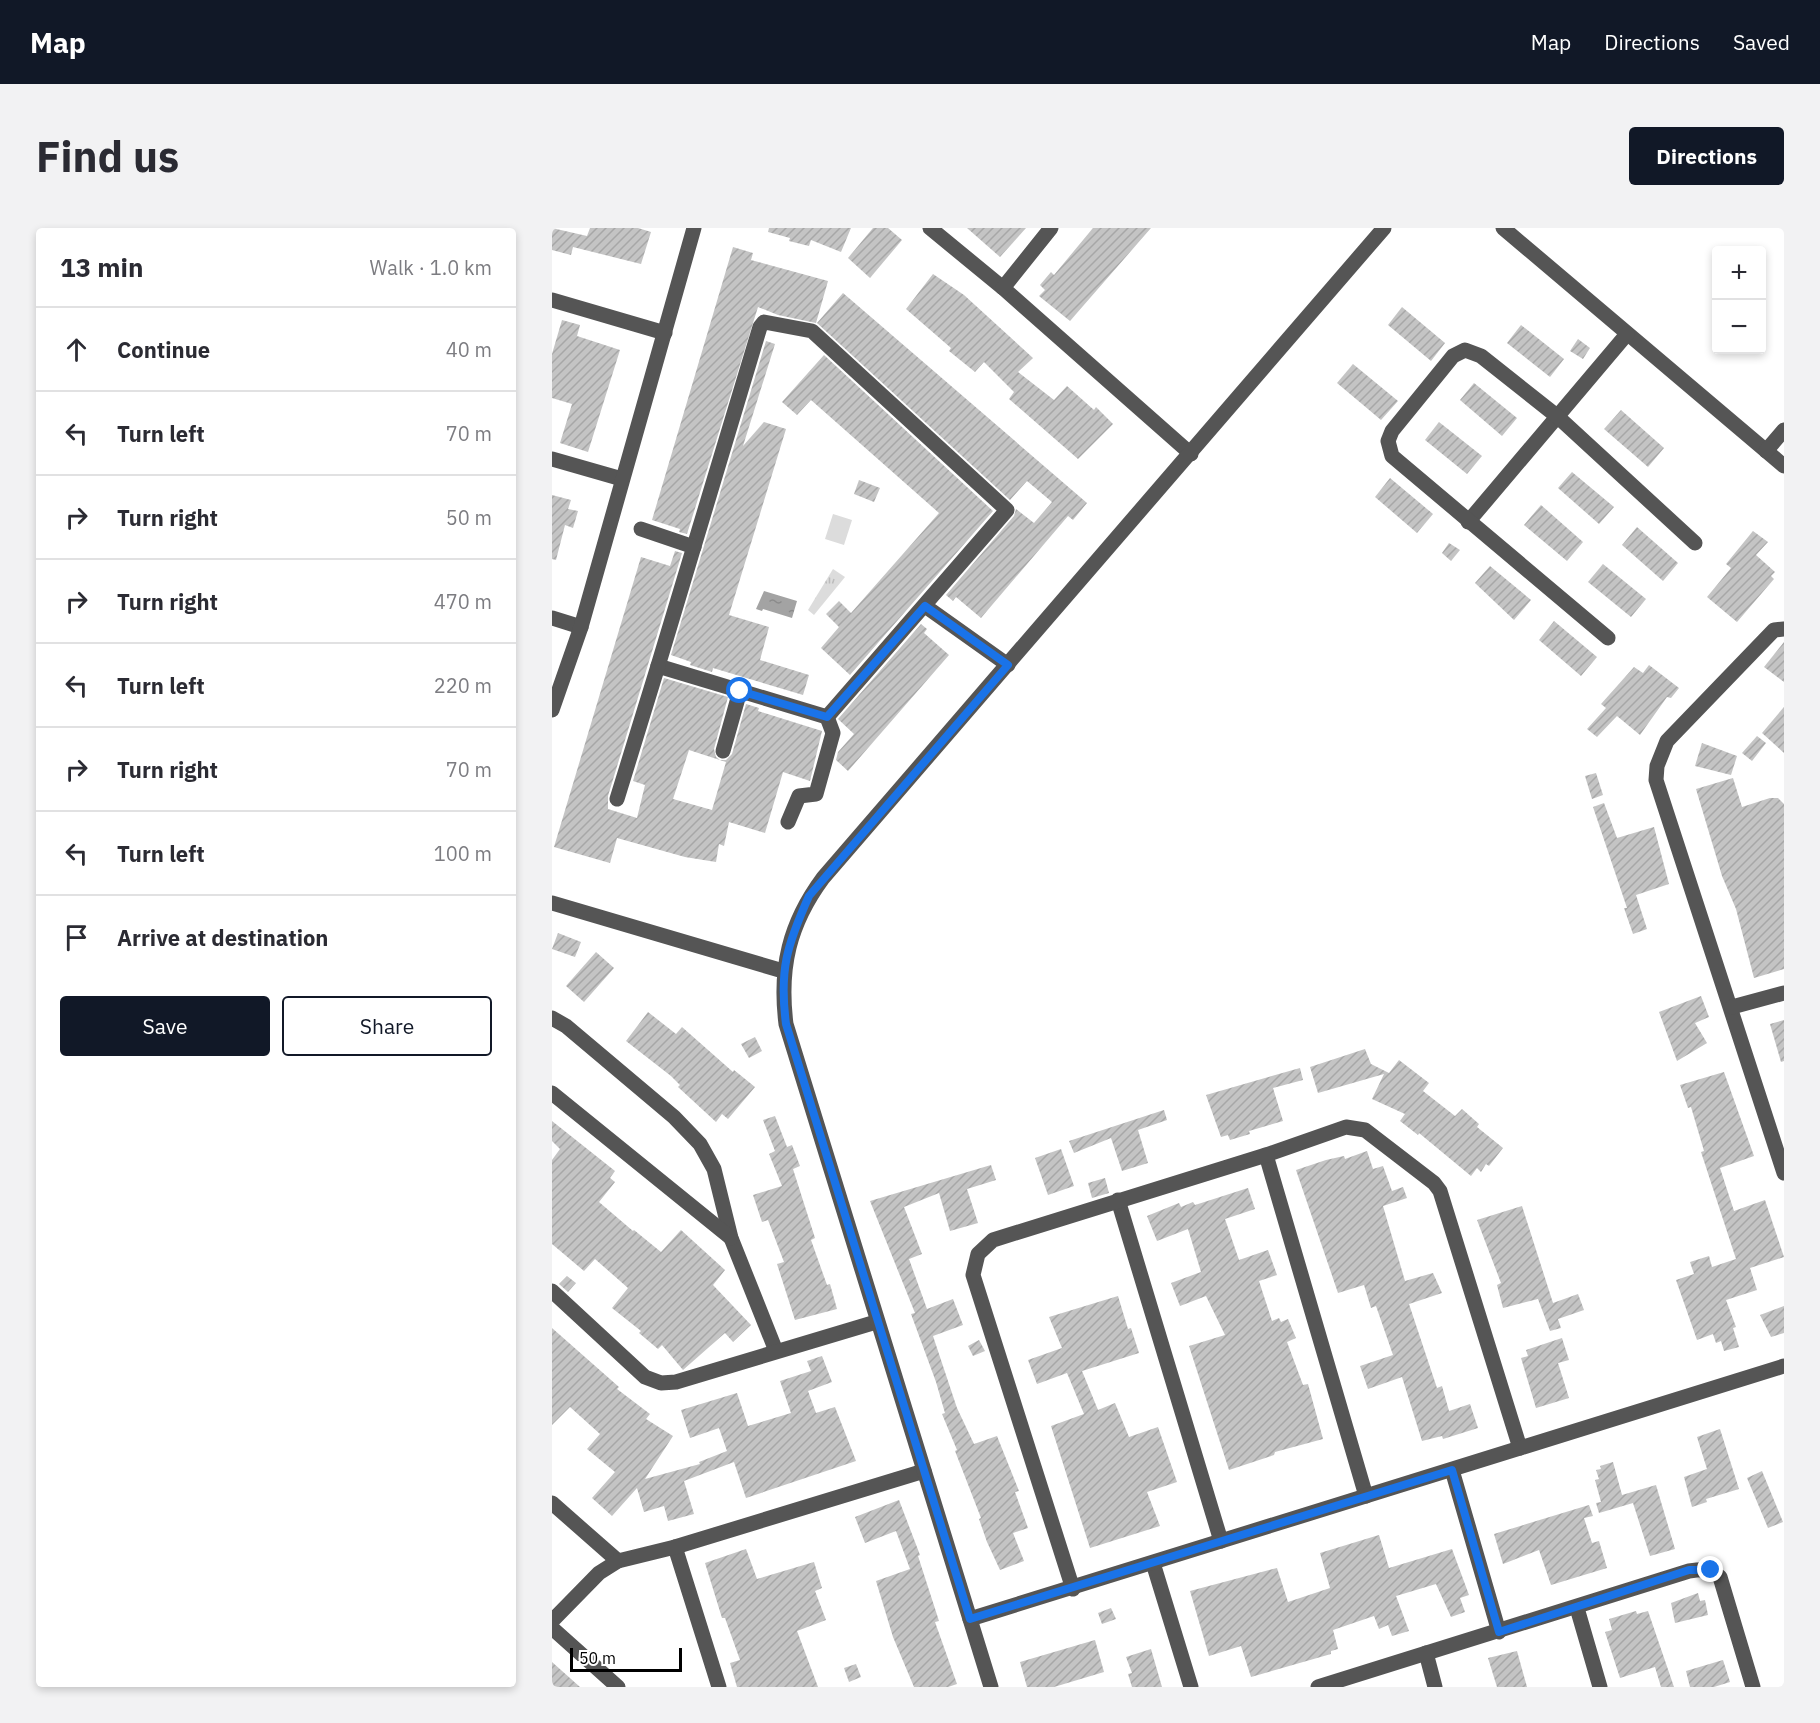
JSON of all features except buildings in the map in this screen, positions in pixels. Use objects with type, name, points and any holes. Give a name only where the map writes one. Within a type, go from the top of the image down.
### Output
[{"type":"street","points":[[552,710],[581,627],[694,228]]},
{"type":"street","points":[[930,228],[1003,288],[1191,454]]},
{"type":"street","points":[[1003,288],[1051,228]]},
{"type":"street","points":[[991,1687],[876,1322],[786,1024],[783,971],[791,937],[809,896],[823,878],[1384,228]]},
{"type":"street","points":[[1503,228],[1784,466]]},
{"type":"street","points":[[552,300],[664,333]]},
{"type":"street","points":[[617,799],[760,327],[764,322],[807,329],[1006,508],[1006,512],[827,717]]},
{"type":"street","points":[[1468,522],[1627,334]]},
{"type":"street","points":[[1608,638],[1392,456],[1388,441],[1392,431],[1453,356],[1465,350],[1481,356],[1558,417],[1695,543]]},
{"type":"street","points":[[1766,451],[1784,430]]},
{"type":"street","points":[[552,459],[622,479]]},
{"type":"street","points":[[641,529],[694,547]]},
{"type":"street","points":[[925,606],[1008,665]]},
{"type":"street","points":[[552,618],[581,627]]},
{"type":"street","points":[[1784,629],[1774,630],[1667,741],[1657,766],[1656,780],[1732,1007],[1784,1173]]},
{"type":"street","points":[[658,666],[827,717]]},
{"type":"street","points":[[723,751],[740,691]]},
{"type":"street","points":[[788,822],[799,796],[816,794],[833,733],[827,717]]},
{"type":"street","points":[[552,903],[783,971]]},
{"type":"street","points":[[1732,1007],[1784,993]]},
{"type":"street","points":[[552,1018],[566,1026],[674,1117],[700,1144],[714,1169],[731,1238],[776,1352]]},
{"type":"street","points":[[552,1093],[731,1238]]},
{"type":"street","points":[[1073,1589],[974,1275],[978,1254],[993,1240],[1266,1155],[1346,1127],[1365,1130],[1434,1182],[1440,1191],[1520,1449]]},
{"type":"street","points":[[1266,1155],[1366,1496]]},
{"type":"street","points":[[1118,1200],[1221,1541]]},
{"type":"street","points":[[554,1295],[645,1377],[661,1383],[676,1382],[876,1322]]},
{"type":"street","points":[[970,1619],[1073,1589],[1784,1366]]},
{"type":"street","points":[[1452,1470],[1499,1632]]},
{"type":"street","points":[[552,1621],[599,1573],[618,1561],[675,1548],[924,1471]]},
{"type":"street","points":[[552,1503],[618,1561]]},
{"type":"street","points":[[675,1548],[719,1687]]},
{"type":"street","points":[[1153,1563],[1191,1687]]},
{"type":"street","points":[[1318,1687],[1577,1608],[1689,1570],[1711,1570],[1719,1577],[1753,1687]]},
{"type":"street","points":[[1577,1608],[1600,1687]]},
{"type":"street","points":[[552,1629],[618,1687]]},
{"type":"street","points":[[1426,1653],[1435,1687]]},
{"type":"green space","points":[[833,514],[852,520],[844,545],[825,539]]},
{"type":"green space","points":[[833,569],[845,577],[814,615],[808,610]]},
{"type":"water","points":[[764,591],[797,601],[792,618],[756,609]]},
{"type":"route","points":[[740,691],[827,717],[925,606],[1008,665],[809,896],[791,937],[783,971],[782,994],[786,1024],[876,1322],[970,1619],[1452,1470],[1499,1632],[1689,1570],[1711,1570]]}]
